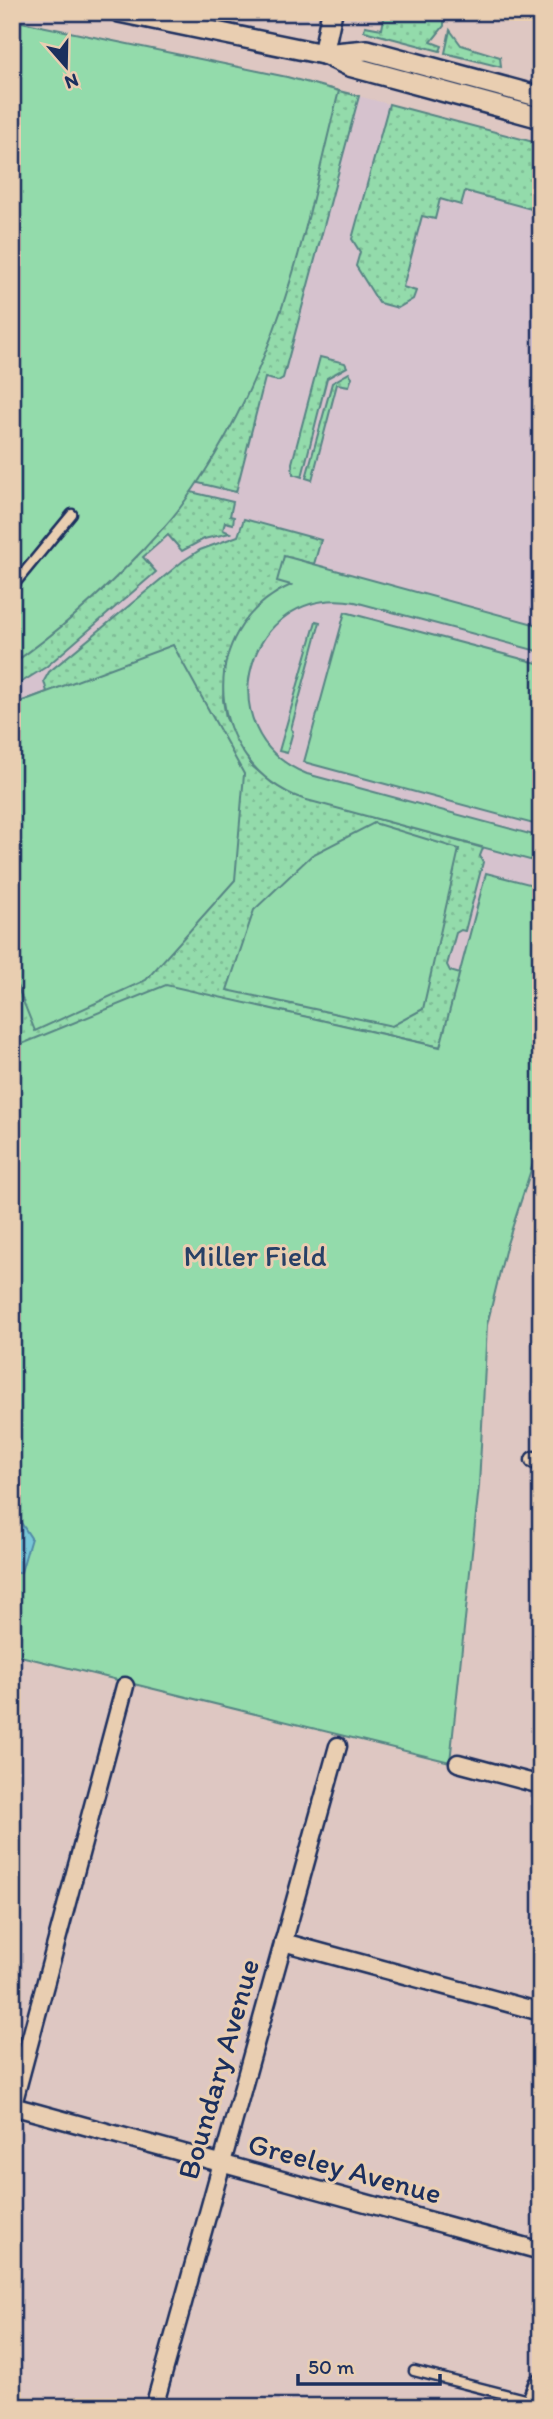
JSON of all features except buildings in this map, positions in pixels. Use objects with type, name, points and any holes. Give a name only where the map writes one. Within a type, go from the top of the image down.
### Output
[{"type":"street","points":[[119,12],[323,54],[349,66],[541,118]]},
{"type":"street","points":[[323,54],[332,12]]},
{"type":"street","points":[[323,54],[367,50],[541,97]]},
{"type":"street","points":[[12,2107],[125,1686]]},
{"type":"street","name":"Boundary Avenue","points":[[154,2407],[338,1746]]},
{"type":"street","points":[[458,1763],[541,1785]]},
{"type":"street","points":[[283,1942],[541,2012]]},
{"type":"street","name":"Greeley Avenue","points":[[12,2107],[541,2251]]},
{"type":"lane","points":[[12,587],[72,514]]},
{"type":"lane","points":[[414,2371],[536,2398]]},
{"type":"shaded area","points":[[339,91],[541,144],[541,1067],[12,1048],[12,664],[182,506],[215,453]]},
{"type":"green space","points":[[383,12],[434,12],[444,15],[444,26],[431,42],[442,46],[440,51],[364,31],[365,26],[382,29]]},
{"type":"green space","points":[[12,20],[287,77],[339,91],[305,230],[272,336],[247,395],[217,452],[178,511],[144,549],[81,610],[12,664]]},
{"type":"green space","points":[[450,30],[461,45],[500,57],[501,67],[445,53]]},
{"type":"green space","points":[[327,88],[359,96],[283,378],[278,381],[265,378],[236,492],[190,481]]},
{"type":"green space","points":[[389,104],[541,144],[541,215],[535,213],[535,210],[465,191],[461,205],[440,199],[435,219],[422,216],[403,287],[416,291],[413,299],[398,308],[379,303],[356,266],[360,252],[352,239]]},
{"type":"green space","points":[[320,357],[345,363],[347,367],[327,378],[302,477],[293,474],[292,463]]},
{"type":"green space","points":[[349,373],[352,377],[349,386],[337,384],[312,480],[306,478],[332,383]]},
{"type":"green space","points":[[187,491],[233,502],[230,516],[234,517],[233,524],[225,522],[223,530],[230,533],[204,539],[182,551],[168,535],[143,557],[156,572],[46,667],[12,688],[12,648]]},
{"type":"green space","points":[[244,519],[321,540],[314,564],[284,557],[293,585],[281,590],[255,610],[237,634],[225,665],[223,700],[226,718],[251,765],[272,783],[292,795],[483,848],[480,856],[483,862],[465,931],[456,933],[447,965],[450,971],[460,974],[441,1047],[230,1000],[12,1089],[12,705],[47,692],[44,681],[49,672],[183,561],[200,550],[238,536]]},
{"type":"green space","points":[[284,556],[541,626],[541,652],[355,602],[317,602],[287,615],[265,638],[252,666],[249,697],[256,728],[275,754],[307,774],[541,837],[541,863],[303,799],[270,781],[246,757],[230,727],[224,695],[226,663],[238,632],[259,605],[291,585],[277,581]]},
{"type":"green space","points":[[345,612],[541,664],[541,826],[304,762]]},
{"type":"green space","points":[[316,621],[320,622],[287,753],[279,751]]},
{"type":"green space","points":[[173,645],[244,774],[235,880],[146,980],[35,1031],[12,973],[12,705]]},
{"type":"green space","points":[[374,823],[459,849],[423,1009],[392,1026],[227,990],[254,910],[312,855]]},
{"type":"green space","name":"Miller Field","points":[[486,873],[541,887],[541,1139],[506,1247],[487,1325],[479,1486],[450,1762],[12,1654],[12,1048],[166,985],[440,1047]]},
{"type":"water","points":[[12,1497],[18,1518],[31,1538],[21,1572],[12,1575]]}]
